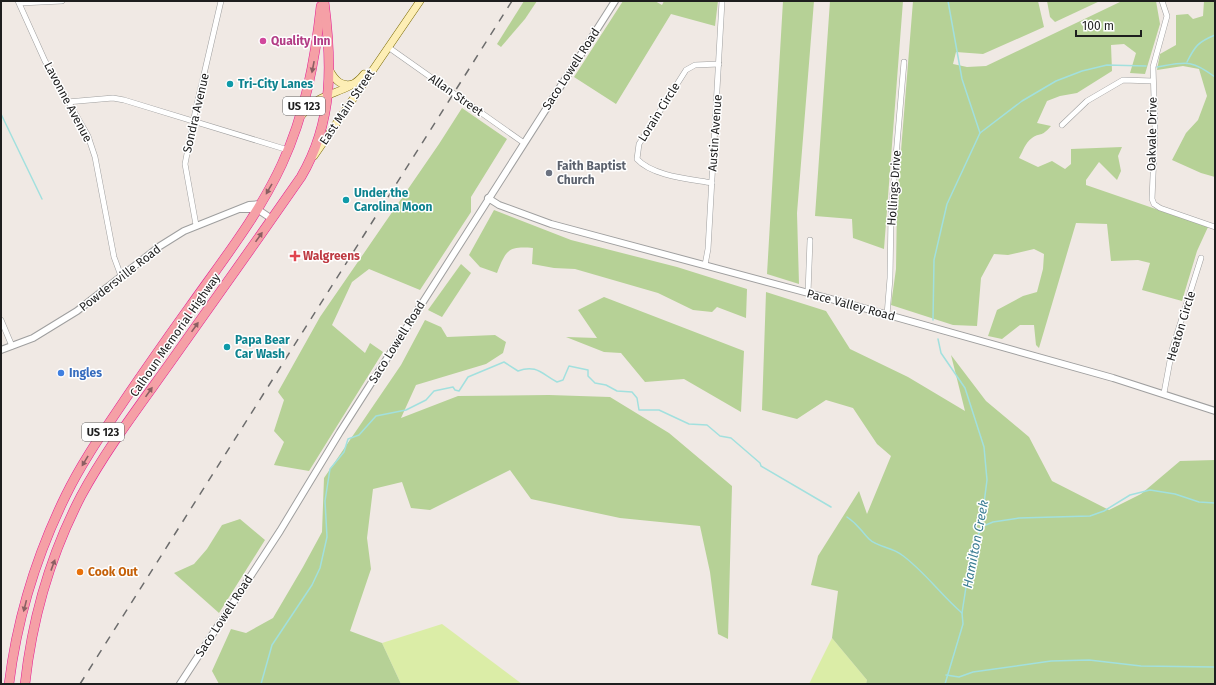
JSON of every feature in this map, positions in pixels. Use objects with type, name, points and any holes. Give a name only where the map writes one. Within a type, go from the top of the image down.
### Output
[{"type":"highway","name":"Calhoun Memorial Highway","points":[[25,684],[34,628],[44,588],[66,530],[81,498],[127,424],[272,219],[306,168],[319,137],[328,96],[330,70],[328,27],[323,1]]},
{"type":"highway","name":"Calhoun Memorial Highway","points":[[9,684],[11,665],[30,585],[48,534],[66,494],[114,415],[259,207],[288,150],[302,115],[314,59],[323,1]]},
{"type":"highway","points":[[241,234],[238,248],[246,255]]},
{"type":"highway","points":[[226,256],[233,264],[228,281]]},
{"type":"highway","points":[[206,283],[220,292]]},
{"type":"highway","points":[[114,415],[127,424]]},
{"type":"highway","points":[[30,585],[44,588]]},
{"type":"main road","name":"East Main Street","points":[[306,168],[420,1]]},
{"type":"main road","name":"East Main Street","points":[[302,115],[315,102],[357,82],[376,56],[388,47]]},
{"type":"main road","points":[[330,70],[340,83],[348,85],[357,82]]},
{"type":"street","points":[[19,2],[62,1]]},
{"type":"street","name":"Sondra Avenue","points":[[196,225],[185,164],[193,121],[221,1]]},
{"type":"street","name":"Saco Lowell Road","points":[[180,684],[280,531],[340,432],[615,1]]},
{"type":"street","name":"Austin Avenue","points":[[705,265],[708,249],[722,1]]},
{"type":"street","name":"Oakvale Drive","points":[[1162,1],[1167,16],[1166,24],[1156,53],[1153,81],[1155,129],[1152,199],[1154,204],[1160,208],[1215,227]]},
{"type":"street","name":"Lavonne Avenue","points":[[19,2],[35,40],[67,102],[88,136],[95,156],[114,257],[121,276]]},
{"type":"street","name":"Allan Street","points":[[388,47],[524,143]]},
{"type":"street","name":"Hollings Drive","points":[[887,315],[890,278],[891,216],[904,62]]},
{"type":"street","name":"Lorain Circle","points":[[712,183],[686,179],[648,167],[637,159],[636,152],[639,144],[686,70],[695,65],[719,64]]},
{"type":"street","points":[[1062,125],[1087,100],[1123,80],[1153,81]]},
{"type":"street","points":[[67,102],[113,98],[288,150]]},
{"type":"street","name":"Pace Valley Road","points":[[488,198],[499,205],[551,224],[887,315],[1164,394],[1215,411]]},
{"type":"street","name":"Powdersville Road","points":[[1,350],[33,338],[63,320],[160,246],[196,225],[248,205],[259,207]]},
{"type":"street","points":[[259,207],[272,219]]},
{"type":"street","points":[[808,293],[810,240]]},
{"type":"street","name":"Heaton Circle","points":[[1164,394],[1172,350],[1201,258]]},
{"type":"street","points":[[1,320],[12,346]]},
{"type":"green space","points":[[524,1],[537,1],[525,19],[501,47],[497,44]]},
{"type":"green space","points":[[623,1],[655,1],[662,5],[664,1],[718,1],[715,26],[671,14],[616,104],[574,77]]},
{"type":"green space","points":[[783,1],[814,1],[797,213],[799,284],[767,274]]},
{"type":"green space","points":[[830,1],[903,1],[884,249],[853,238],[852,219],[815,216]]},
{"type":"green space","points":[[913,1],[1038,1],[1044,27],[983,54],[956,52],[953,64],[967,67],[986,66],[1122,1],[1156,1],[1160,24],[1145,74],[1130,73],[1136,53],[1124,44],[1111,45],[1112,71],[1077,93],[1060,96],[1047,101],[1037,123],[1051,126],[1045,132],[1030,140],[1019,158],[1038,167],[1052,161],[1065,169],[1071,164],[1071,149],[1122,147],[1118,156],[1121,171],[1117,180],[1099,162],[1086,180],[1086,185],[1208,227],[1197,251],[1182,301],[1142,290],[1150,263],[1138,260],[1111,261],[1107,224],[1076,223],[1039,348],[1036,345],[1034,325],[1020,325],[1002,339],[988,336],[997,310],[1023,296],[1037,292],[1043,269],[1044,254],[1034,249],[1008,255],[994,254],[981,278],[977,326],[953,325],[891,305],[896,269],[897,201]]},
{"type":"green space","points":[[1047,1],[1100,1],[1055,22],[1050,17]]},
{"type":"green space","points":[[1204,1],[1215,1],[1215,177],[1201,173],[1172,160],[1186,133],[1198,120],[1207,96],[1199,69],[1183,66],[1157,70],[1160,54],[1176,45],[1176,15],[1188,14],[1193,19],[1203,16]]},
{"type":"green space","points":[[462,108],[507,139],[471,197],[471,212],[420,290],[369,269],[352,282],[332,325],[365,353],[370,343],[383,352],[309,471],[274,465],[284,442],[274,431],[284,400],[278,392],[320,317],[439,144]]},
{"type":"green space","points":[[494,210],[571,240],[677,267],[747,289],[746,318],[717,307],[712,312],[693,310],[658,293],[575,269],[554,268],[532,264],[533,248],[518,248],[509,251],[503,259],[497,273],[480,267],[469,255]]},
{"type":"green space","points":[[461,264],[471,273],[442,317],[428,310]]},
{"type":"green space","points":[[766,292],[826,311],[850,349],[908,377],[965,411],[951,355],[986,401],[1029,437],[1052,481],[1109,510],[1141,494],[1180,461],[1215,460],[1215,684],[866,684],[867,680],[832,638],[838,591],[811,585],[818,556],[859,491],[867,514],[891,456],[877,444],[853,408],[826,400],[797,419],[762,410]]},
{"type":"green space","points":[[604,297],[744,351],[741,412],[684,379],[645,382],[621,353],[604,352],[566,337],[597,338],[578,310]]},
{"type":"green space","points":[[425,320],[441,327],[447,337],[495,335],[506,342],[503,353],[486,364],[416,385],[401,418],[458,396],[549,395],[610,397],[669,433],[732,486],[728,639],[718,634],[710,572],[700,526],[620,518],[531,499],[510,470],[430,510],[411,508],[402,482],[373,489],[367,538],[371,569],[350,631],[382,643],[401,684],[219,684],[212,671],[231,629],[246,633],[273,618],[322,532],[324,478],[401,365]]},
{"type":"green space","points":[[240,519],[265,540],[219,613],[174,573],[194,564],[207,549],[222,525]]},
{"type":"green space","points":[[442,624],[522,684],[401,684],[382,643]]},
{"type":"green space","points":[[832,638],[867,680],[866,684],[809,684]]},
{"type":"waterway","name":"Hamilton Creek","points":[[948,1],[962,79],[980,133]]},
{"type":"waterway","points":[[1187,62],[1192,52],[1198,45],[1215,35]]},
{"type":"waterway","points":[[1157,67],[1188,63],[1200,67],[1215,77]]},
{"type":"waterway","name":"Hamilton Creek","points":[[933,320],[934,260],[947,204],[980,133],[1022,101],[1056,81],[1082,71],[1107,65],[1146,66]]},
{"type":"waterway","points":[[1,114],[42,199]]},
{"type":"waterway","name":"Hamilton Creek","points":[[938,339],[941,353],[965,388],[984,447],[987,480],[981,527],[970,561],[962,613],[963,624],[945,684]]},
{"type":"waterway","points":[[261,684],[272,645],[312,585],[320,568],[327,537],[325,501],[330,469],[344,452],[348,439],[359,435],[376,416],[406,410],[426,400],[434,391],[453,387],[455,390],[459,391],[468,377],[504,362],[518,371],[524,369],[534,369],[557,382],[563,380],[569,366],[588,370],[588,376],[595,383],[606,385],[617,391],[632,392],[637,398],[639,410],[659,410],[689,424],[707,425],[720,436],[731,438],[760,463],[761,466],[831,507]]},
{"type":"waterway","points":[[981,527],[993,522],[1019,518],[1090,516],[1104,511],[1130,495],[1150,490],[1175,494],[1199,502],[1215,503]]},
{"type":"waterway","points":[[847,517],[857,525],[872,542],[894,550],[910,561],[962,613]]},
{"type":"waterway","points":[[946,675],[959,677],[973,672],[1051,661],[1089,660],[1141,666],[1215,667]]},
{"type":"railway","points":[[80,684],[512,1]]},
{"type":"place","name":"Quality Inn","points":[[263,41]]},
{"type":"place","name":"Tri-City Lanes","points":[[230,84]]},
{"type":"place","name":"Faith Baptist Church","points":[[549,173]]},
{"type":"place","name":"Under the Carolina Moon","points":[[346,200]]},
{"type":"place","name":"Walgreens","points":[[295,256]]},
{"type":"place","name":"Papa Bear Car Wash","points":[[227,347]]},
{"type":"place","name":"Ingles","points":[[61,373]]},
{"type":"place","name":"Cook Out","points":[[80,572]]}]
